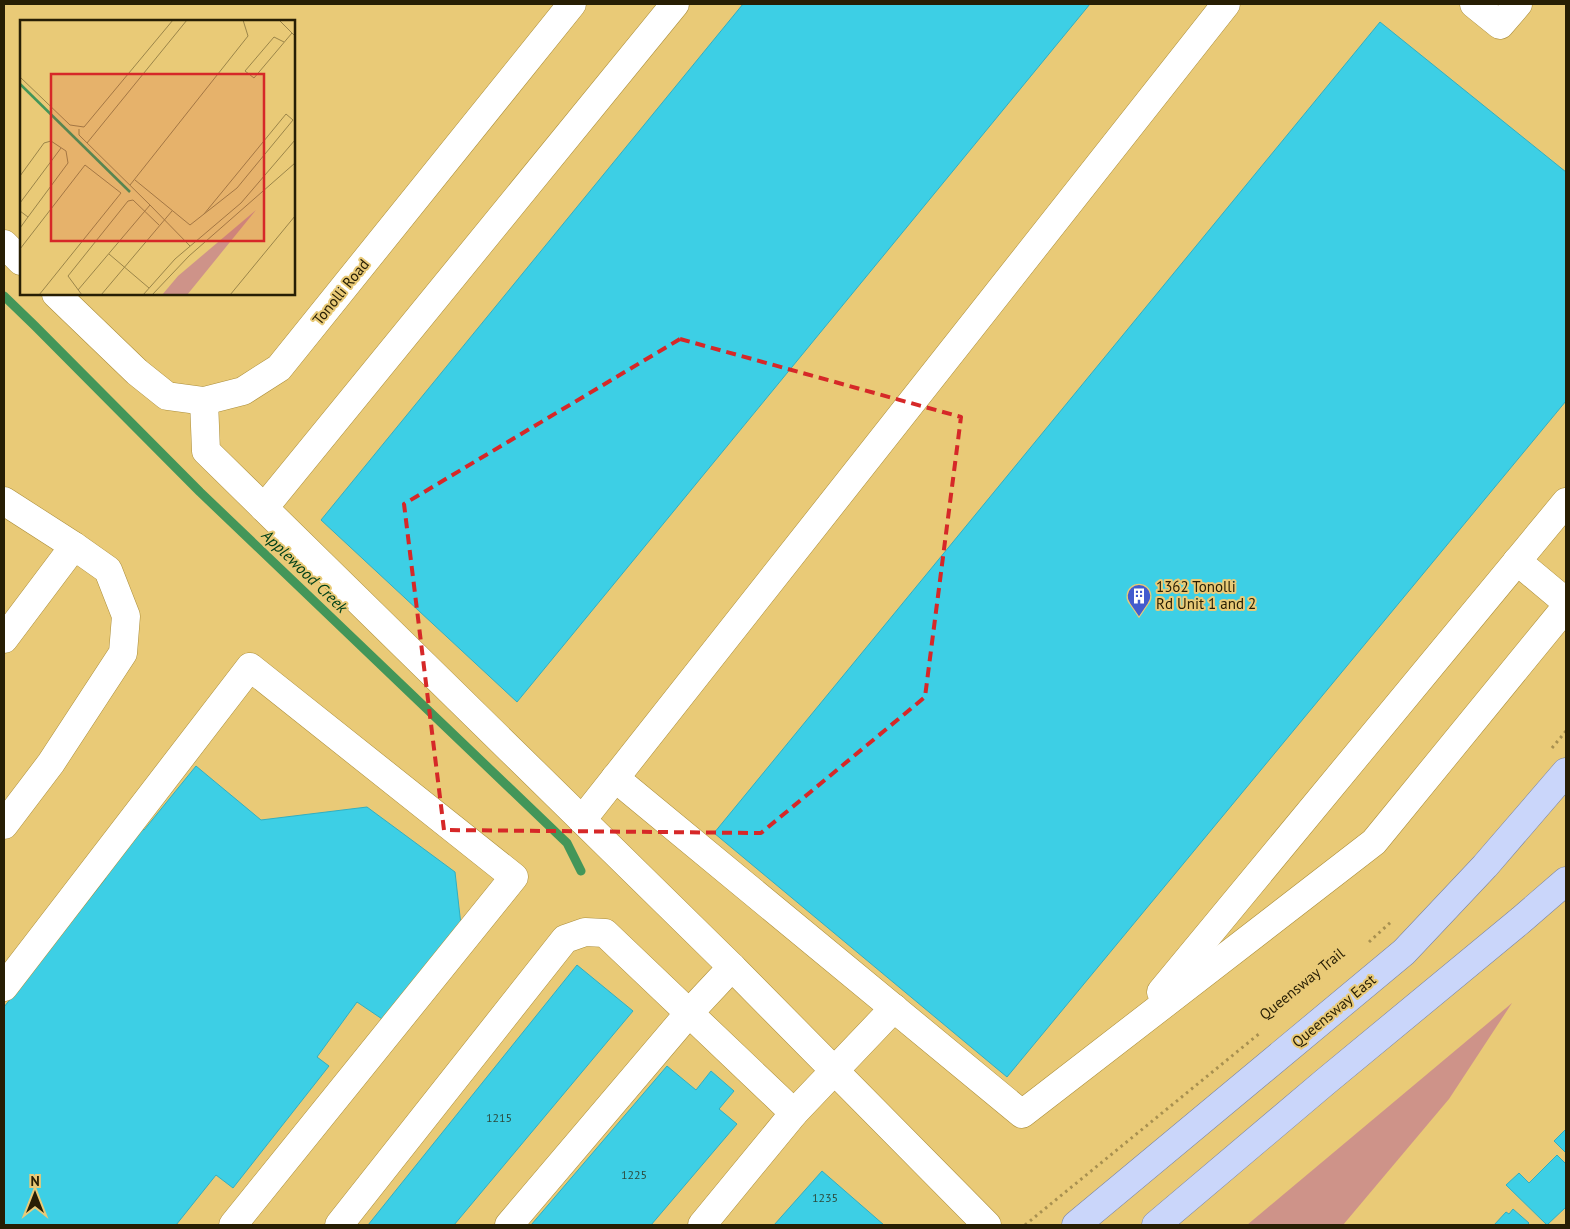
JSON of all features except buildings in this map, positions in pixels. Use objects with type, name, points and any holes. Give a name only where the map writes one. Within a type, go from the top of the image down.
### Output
[{"type":"main road","name":"Queensway East","points":[[1076,1225],[1404,952],[1485,866],[1558,762]]},
{"type":"main road","points":[[1156,1225],[1566,881]]},
{"type":"street","name":"Tonolli Road","points":[[57,295],[137,372],[167,396],[204,400],[243,391],[279,368],[572,4]]},
{"type":"street","points":[[264,508],[675,4]]},
{"type":"street","points":[[582,820],[1226,4]]},
{"type":"street","points":[[1474,4],[1500,25],[1518,4]]},
{"type":"street","points":[[4,244],[20,259]]},
{"type":"street","points":[[204,400],[206,451],[732,967],[987,1225]]},
{"type":"street","points":[[4,501],[108,570],[126,616],[123,653],[51,763],[4,825]]},
{"type":"street","points":[[1128,1032],[1566,502]]},
{"type":"street","points":[[4,639],[74,546]]},
{"type":"street","points":[[1517,561],[1566,602]]},
{"type":"street","points":[[615,778],[1022,1114],[1374,842],[1566,608]]},
{"type":"street","points":[[4,987],[250,667],[514,878],[233,1225]]},
{"type":"street","points":[[339,1225],[565,939],[585,932],[605,933],[794,1114]]},
{"type":"street","points":[[509,1225],[689,1013],[732,967]]},
{"type":"street","points":[[702,1225],[794,1114],[894,1008]]},
{"type":"path","points":[[1558,762],[1566,731]]},
{"type":"path","name":"Queensway Trail","points":[[1366,945],[1395,919]]},
{"type":"path","name":"Queensway Trail","points":[[1025,1225],[1267,1027]]},
{"type":"highlighted area","points":[[680,339],[961,417],[925,697],[761,833],[444,830],[404,504]]},
{"type":"shaded area","points":[[1512,1003],[1449,1099],[1343,1225],[1247,1225]]},
{"type":"waterway","name":"Applewood Creek","points":[[4,296],[200,492],[567,843],[581,871]]},
{"type":"place","name":"1362 Tonolli Rd Unit 1 and 2","points":[[1139,617]]}]
